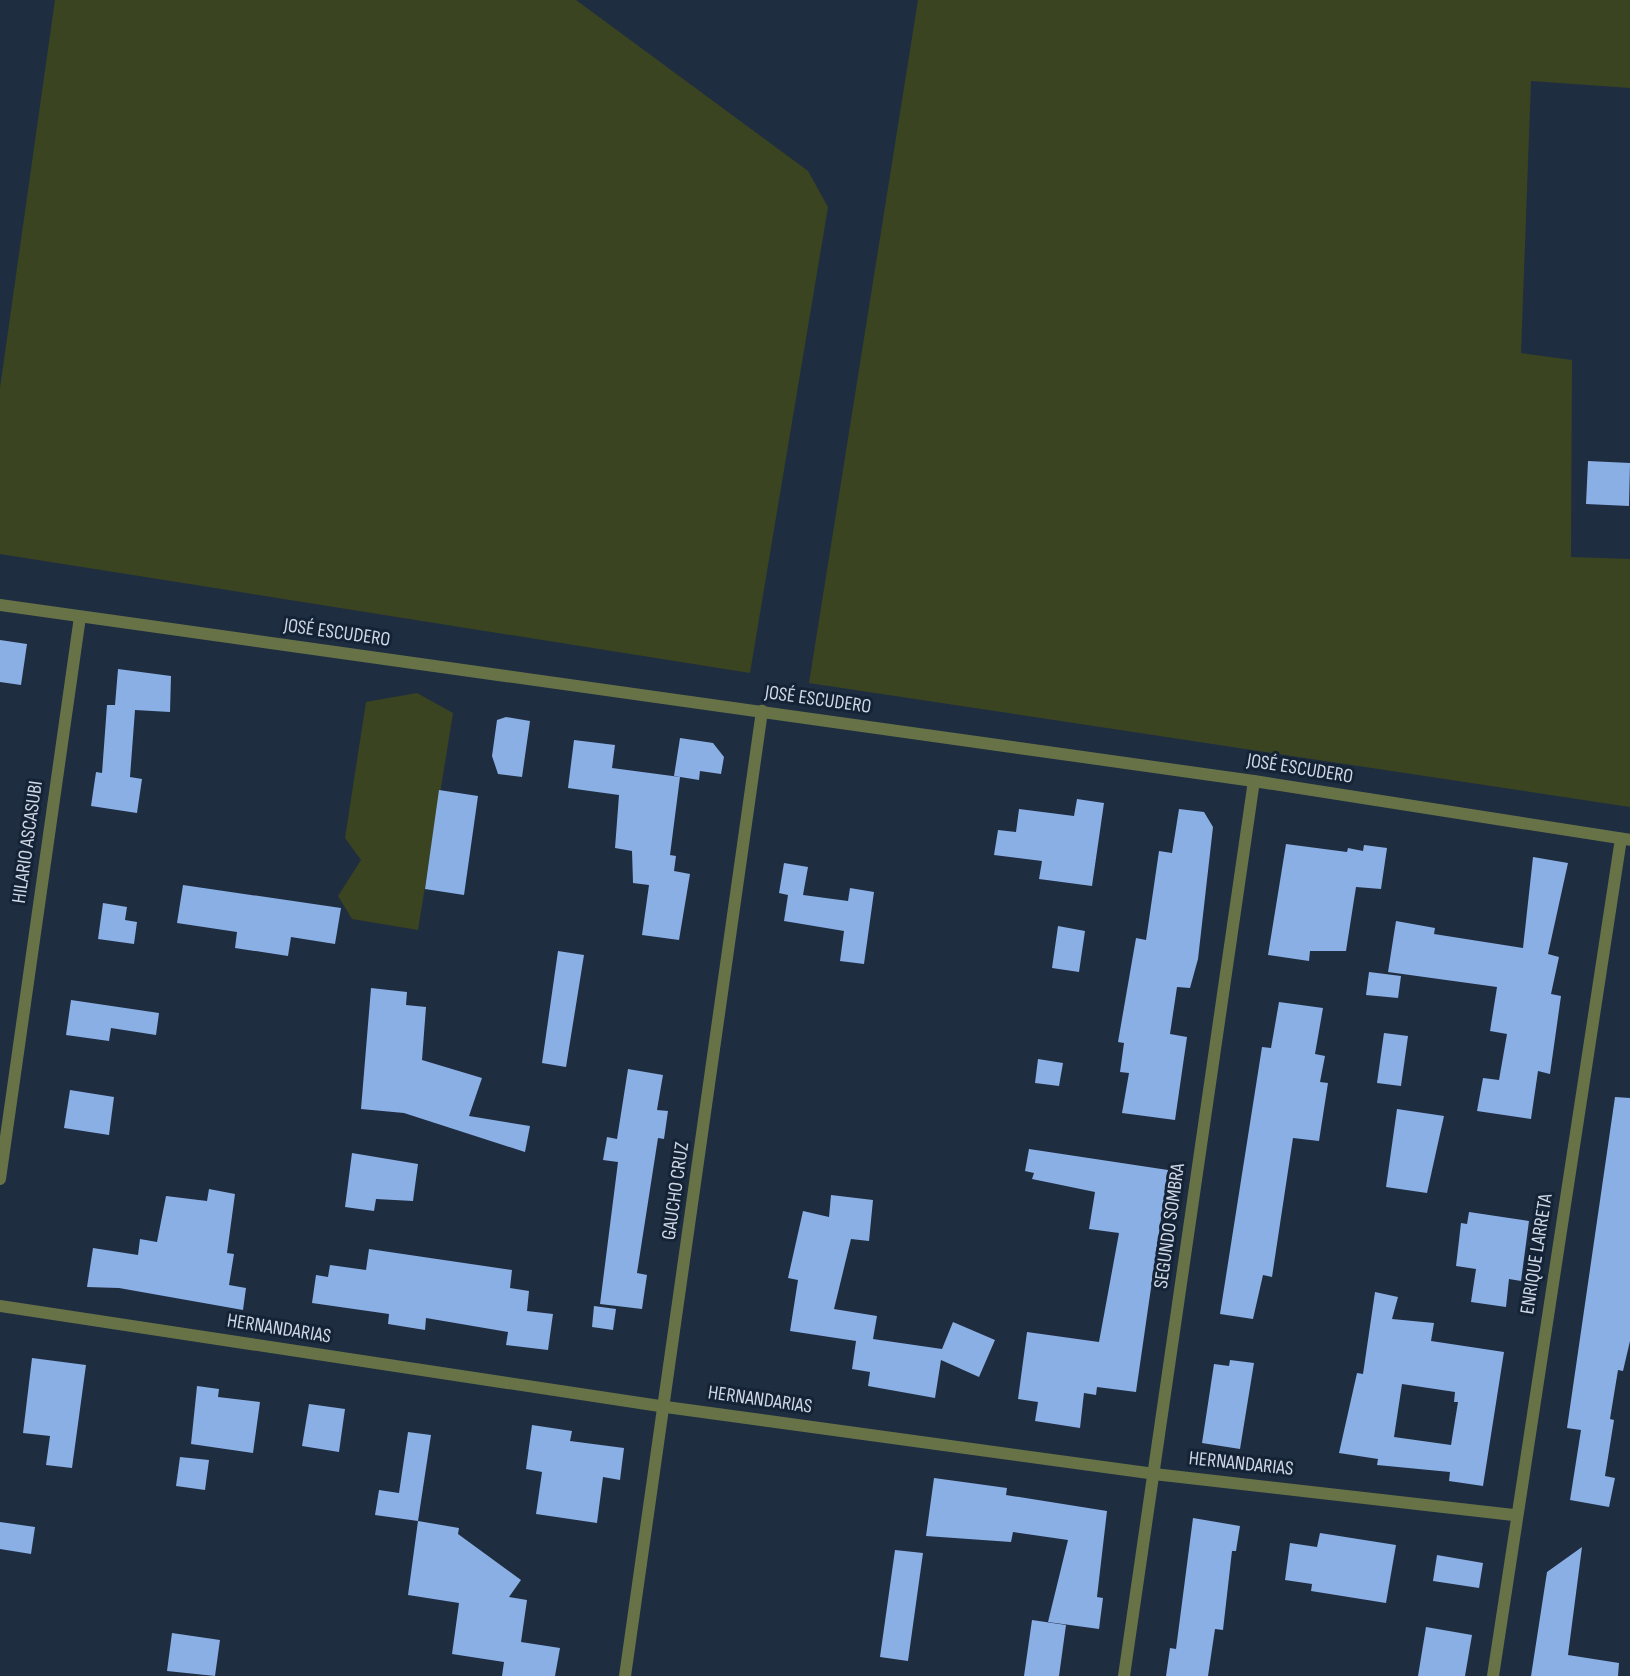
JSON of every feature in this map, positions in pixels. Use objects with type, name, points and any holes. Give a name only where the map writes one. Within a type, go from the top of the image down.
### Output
[{"type":"street","name":"JOSÉ ESCUDERO","points":[[0,605],[1254,781],[1625,839]]},
{"type":"street","name":"HILARIO ASCASUBI","points":[[0,1179],[80,617]]},
{"type":"street","name":"GAUCHO CRUZ","points":[[625,1676],[666,1407],[762,711]]},
{"type":"street","name":"SEGUNDO SOMBRA","points":[[1124,1676],[1254,781]]},
{"type":"street","name":"ENRIQUE LARRETA","points":[[1493,1676],[1516,1515],[1625,839]]},
{"type":"street","name":"HERNANDARIAS","points":[[0,1306],[666,1407],[1154,1474],[1516,1515]]},
{"type":"green space","points":[[55,0],[576,0],[808,171],[828,207],[750,673],[0,554],[0,388]]},
{"type":"green space","points":[[918,0],[1630,0],[1630,88],[1531,81],[1521,353],[1572,360],[1571,557],[1630,559],[1630,807],[809,683]]},
{"type":"green space","points":[[417,693],[453,713],[418,930],[352,919],[338,896],[361,860],[345,838],[366,702]]},
{"type":"building","points":[[1588,461],[1630,463],[1629,506],[1586,504]]},
{"type":"building","points":[[0,640],[27,644],[21,685],[0,682]]},
{"type":"building","points":[[118,669],[171,676],[170,712],[135,710],[130,777],[142,779],[137,813],[91,806],[96,772],[102,773],[107,705],[115,705]]},
{"type":"building","points":[[506,717],[530,721],[522,777],[498,774],[492,756],[497,720]]},
{"type":"building","points":[[680,738],[713,743],[724,757],[721,774],[700,771],[699,780],[674,776]]},
{"type":"building","points":[[574,740],[615,745],[612,768],[680,777],[670,855],[676,856],[674,871],[690,874],[679,940],[642,935],[649,885],[633,883],[632,851],[615,848],[619,795],[568,788]]},
{"type":"building","points":[[439,790],[478,796],[464,895],[425,889]]},
{"type":"building","points":[[1077,799],[1104,803],[1092,886],[1039,879],[1042,861],[994,855],[998,830],[1016,832],[1019,809],[1074,816]]},
{"type":"building","points":[[1179,809],[1204,812],[1213,827],[1198,959],[1190,988],[1177,987],[1170,1034],[1187,1037],[1175,1120],[1122,1113],[1129,1073],[1120,1072],[1124,1043],[1118,1042],[1136,938],[1146,940],[1159,851],[1172,853]]},
{"type":"building","points":[[1286,844],[1347,852],[1348,848],[1363,851],[1364,845],[1387,848],[1381,889],[1356,887],[1346,951],[1310,951],[1309,961],[1268,955]]},
{"type":"building","points":[[1533,857],[1568,863],[1548,954],[1559,957],[1551,994],[1561,996],[1550,1074],[1538,1071],[1531,1119],[1477,1111],[1483,1078],[1499,1080],[1507,1034],[1490,1031],[1497,987],[1388,972],[1396,921],[1435,928],[1434,934],[1523,948]]},
{"type":"building","points":[[784,863],[808,867],[803,895],[848,901],[850,888],[874,892],[864,964],[840,961],[844,931],[784,921],[788,895],[779,893]]},
{"type":"building","points":[[183,885],[341,908],[335,944],[291,937],[288,956],[235,948],[237,932],[177,923]]},
{"type":"building","points":[[103,903],[127,907],[125,920],[137,922],[134,944],[98,939]]},
{"type":"building","points":[[1058,926],[1085,931],[1079,972],[1052,968]]},
{"type":"building","points":[[558,951],[584,955],[566,1067],[542,1063]]},
{"type":"building","points":[[1369,972],[1401,976],[1398,998],[1366,995]]},
{"type":"building","points":[[371,988],[407,992],[406,1005],[426,1007],[422,1060],[482,1078],[469,1116],[530,1126],[525,1152],[404,1113],[361,1109]]},
{"type":"building","points":[[71,1000],[159,1013],[156,1035],[111,1028],[109,1041],[66,1035]]},
{"type":"building","points":[[1279,1002],[1323,1008],[1315,1054],[1325,1056],[1320,1082],[1328,1083],[1319,1141],[1293,1138],[1272,1277],[1263,1275],[1253,1319],[1220,1314],[1262,1047],[1271,1048]]},
{"type":"building","points":[[1384,1033],[1408,1036],[1401,1086],[1377,1083]]},
{"type":"building","points":[[1038,1059],[1063,1063],[1059,1086],[1035,1083]]},
{"type":"building","points":[[628,1069],[663,1075],[657,1110],[668,1111],[664,1139],[658,1138],[637,1273],[647,1275],[642,1309],[600,1304],[618,1162],[603,1160],[607,1137],[617,1139]]},
{"type":"building","points":[[70,1090],[114,1097],[109,1135],[64,1128]]},
{"type":"building","points":[[1615,1097],[1630,1098],[1630,1341],[1623,1371],[1618,1370],[1610,1419],[1614,1420],[1605,1476],[1615,1478],[1609,1507],[1570,1500],[1581,1430],[1567,1428]]},
{"type":"building","points":[[1397,1109],[1444,1116],[1427,1193],[1386,1187]]},
{"type":"building","points":[[1029,1149],[1168,1170],[1136,1392],[1097,1387],[1096,1395],[1084,1393],[1080,1428],[1035,1421],[1038,1402],[1018,1399],[1027,1332],[1099,1342],[1119,1233],[1089,1229],[1095,1192],[1032,1179],[1034,1173],[1025,1171]]},
{"type":"building","points":[[352,1153],[418,1164],[413,1201],[376,1199],[374,1211],[345,1207]]},
{"type":"building","points":[[209,1189],[235,1194],[227,1253],[234,1254],[229,1285],[246,1288],[243,1310],[119,1288],[87,1287],[93,1248],[138,1255],[140,1239],[157,1242],[166,1196],[207,1201]]},
{"type":"building","points":[[831,1195],[873,1200],[869,1241],[851,1239],[834,1309],[877,1316],[873,1339],[942,1349],[953,1322],[995,1340],[979,1377],[941,1360],[935,1398],[868,1386],[870,1372],[852,1369],[856,1341],[790,1331],[798,1280],[788,1278],[803,1211],[829,1217]]},
{"type":"building","points":[[1469,1212],[1529,1221],[1521,1281],[1509,1279],[1506,1307],[1471,1302],[1476,1269],[1456,1266],[1461,1223],[1467,1224]]},
{"type":"building","points":[[369,1249],[512,1270],[510,1288],[529,1291],[527,1311],[553,1314],[548,1350],[506,1345],[508,1332],[426,1318],[425,1330],[388,1324],[389,1314],[312,1303],[316,1275],[328,1277],[330,1265],[366,1270]]},
{"type":"building","points":[[1375,1292],[1398,1297],[1392,1319],[1434,1323],[1431,1341],[1504,1352],[1483,1486],[1449,1481],[1450,1472],[1377,1465],[1378,1459],[1339,1453],[1357,1373],[1363,1374]],"holes":[[[1402,1384],[1455,1392],[1454,1402],[1458,1402],[1451,1445],[1394,1437]]]},
{"type":"building","points":[[594,1306],[616,1309],[613,1330],[592,1327]]},
{"type":"building","points":[[32,1358],[86,1365],[72,1468],[46,1465],[50,1436],[23,1433]]},
{"type":"building","points":[[1230,1360],[1254,1363],[1240,1449],[1202,1443],[1214,1364],[1229,1366]]},
{"type":"building","points":[[197,1386],[219,1389],[218,1397],[260,1402],[253,1453],[191,1444]]},
{"type":"building","points":[[309,1404],[345,1409],[339,1452],[302,1446]]},
{"type":"building","points":[[532,1425],[572,1431],[570,1441],[624,1448],[620,1480],[603,1477],[597,1523],[536,1514],[542,1472],[526,1469]]},
{"type":"building","points":[[408,1432],[431,1435],[418,1521],[375,1515],[379,1490],[399,1493]]},
{"type":"building","points":[[180,1457],[209,1460],[205,1490],[176,1486]]},
{"type":"building","points":[[934,1478],[1007,1488],[1006,1495],[1107,1511],[1097,1597],[1103,1598],[1099,1629],[1048,1622],[1068,1540],[1013,1532],[1011,1542],[926,1536]]},
{"type":"building","points":[[1193,1518],[1240,1526],[1236,1551],[1232,1551],[1223,1630],[1215,1629],[1208,1676],[1166,1676],[1170,1648],[1176,1649]]},
{"type":"building","points":[[418,1521],[459,1528],[458,1534],[521,1580],[509,1597],[527,1600],[521,1642],[560,1648],[555,1676],[502,1676],[504,1662],[452,1654],[459,1603],[408,1595]]},
{"type":"building","points":[[0,1522],[35,1527],[31,1554],[0,1549]]},
{"type":"building","points":[[1320,1533],[1396,1545],[1386,1603],[1311,1591],[1312,1584],[1285,1580],[1290,1543],[1317,1547]]},
{"type":"building","points":[[1582,1547],[1568,1655],[1619,1663],[1618,1676],[1531,1676],[1547,1572]]},
{"type":"building","points":[[895,1550],[923,1553],[908,1661],[880,1657]]},
{"type":"building","points":[[1437,1555],[1483,1563],[1479,1588],[1433,1581]]},
{"type":"building","points":[[1032,1620],[1066,1625],[1059,1676],[1024,1676]]},
{"type":"building","points":[[1426,1627],[1472,1635],[1465,1676],[1418,1676]]},
{"type":"building","points":[[172,1633],[220,1640],[215,1676],[167,1671]]}]
